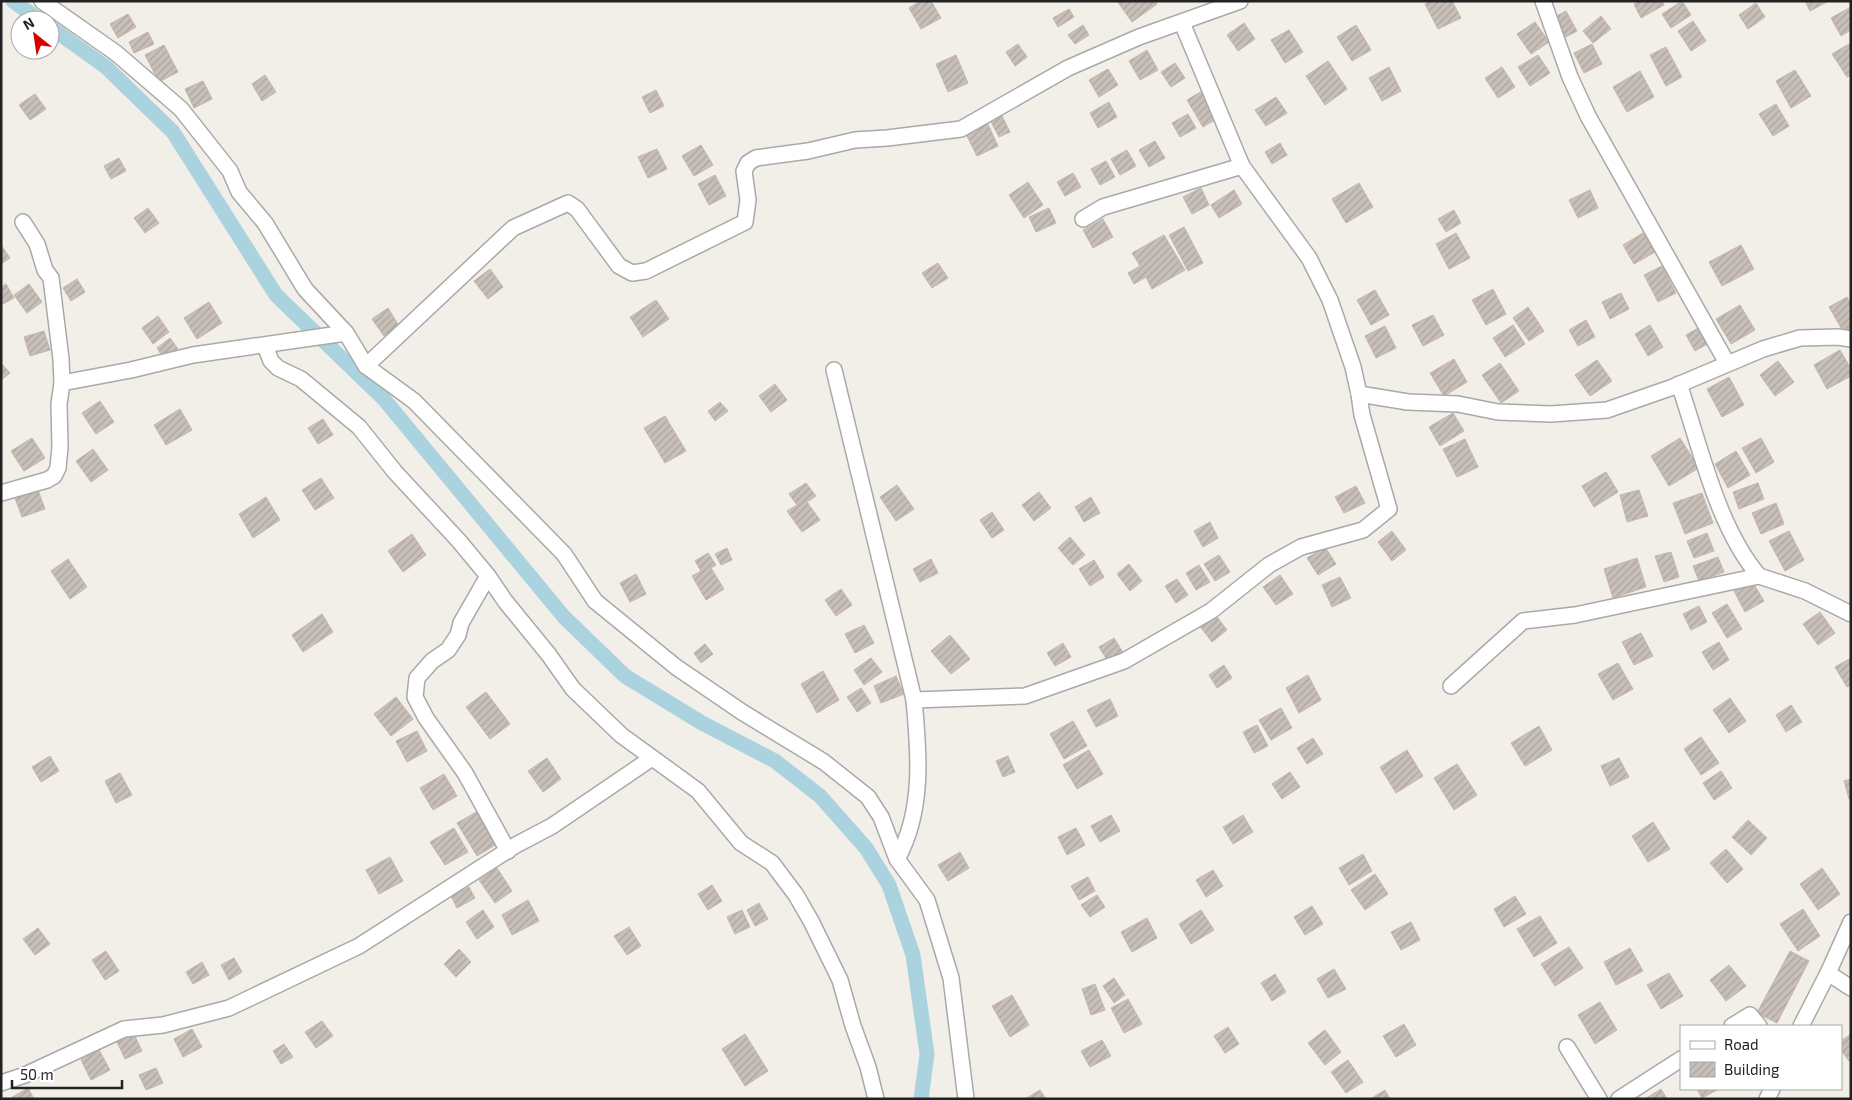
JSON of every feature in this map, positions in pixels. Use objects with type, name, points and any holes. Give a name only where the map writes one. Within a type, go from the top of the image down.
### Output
[{"type":"street","points":[[42,1],[116,52],[181,109],[230,171],[239,192],[265,222],[305,289],[346,333],[366,366],[414,401],[428,415],[564,554],[596,601],[676,667],[742,712],[824,762],[868,797],[881,817],[897,859],[927,900],[951,978],[966,1099]]},
{"type":"street","points":[[366,366],[513,228],[568,204],[577,209],[619,266],[632,273],[646,271],[746,222],[748,200],[744,171],[748,163],[756,158],[808,151],[855,140],[961,129],[1068,68],[1139,37],[1182,24],[1240,1]]},
{"type":"street","points":[[1543,1],[1570,76],[1588,116],[1727,363]]},
{"type":"street","points":[[914,700],[1025,696],[1124,661],[1211,610],[1269,565],[1301,547],[1363,530],[1389,509],[1362,415],[1353,367],[1330,300],[1309,258],[1242,166],[1182,24]]},
{"type":"street","points":[[1083,220],[1103,207],[1242,166]]},
{"type":"street","points":[[1,492],[48,480],[54,476],[58,468],[60,447],[59,404],[62,383],[62,359],[51,278],[45,270],[37,244],[23,222]]},
{"type":"street","points":[[62,383],[91,384],[193,355],[346,333]]},
{"type":"street","points":[[1359,394],[1408,402],[1458,404],[1498,412],[1551,414],[1607,410],[1679,384],[1763,349],[1800,338],[1838,337],[1851,339]]},
{"type":"street","points":[[273,345],[271,361],[278,368],[301,379],[359,427],[395,472],[460,541],[488,576],[505,602],[550,655],[573,689],[621,736],[698,791],[741,843],[772,863],[796,895],[825,946],[840,980],[853,1026],[868,1067],[876,1099]]},
{"type":"street","points":[[834,370],[914,700],[919,749],[917,789],[905,841],[897,859]]},
{"type":"street","points":[[1679,384],[1700,446],[1706,472],[1720,506],[1737,543],[1759,576]]},
{"type":"street","points":[[488,576],[461,623],[458,635],[448,650],[432,661],[417,678],[415,697],[426,718],[465,773],[508,851]]},
{"type":"street","points":[[1451,686],[1524,621],[1584,613],[1759,576],[1805,591],[1851,614]]},
{"type":"street","points":[[1,1083],[25,1075],[124,1029],[163,1025],[229,1008],[359,946],[508,851],[552,826],[652,758]]},
{"type":"street","points":[[1802,1025],[1851,922]]},
{"type":"street","points":[[1828,972],[1851,988]]},
{"type":"street","points":[[1734,1025],[1750,1015],[1759,1025]]},
{"type":"street","points":[[1567,1047],[1599,1099]]},
{"type":"street","points":[[1620,1099],[1680,1060]]},
{"type":"building","points":[[920,1],[931,1],[941,18],[921,29],[909,8]]},
{"type":"building","points":[[1117,1],[1155,1],[1157,4],[1132,22]]},
{"type":"building","points":[[1430,1],[1452,1],[1461,18],[1438,29],[1425,4]]},
{"type":"building","points":[[1638,1],[1662,1],[1664,5],[1641,18],[1634,4]]},
{"type":"building","points":[[1682,1],[1691,15],[1671,28],[1662,14]]},
{"type":"building","points":[[1805,1],[1827,1],[1827,2],[1810,11]]},
{"type":"building","points":[[1756,3],[1765,17],[1748,29],[1739,15]]},
{"type":"building","points":[[1851,7],[1851,30],[1841,36],[1831,18]]},
{"type":"building","points":[[1069,9],[1074,17],[1058,27],[1053,18]]},
{"type":"building","points":[[1566,11],[1577,31],[1564,38],[1553,18]]},
{"type":"building","points":[[128,14],[136,27],[118,38],[110,24]]},
{"type":"building","points":[[1601,16],[1611,29],[1593,43],[1583,31]]},
{"type":"building","points":[[1693,21],[1706,41],[1691,51],[1678,31]]},
{"type":"building","points":[[1535,22],[1549,42],[1531,54],[1517,34]]},
{"type":"building","points":[[1244,23],[1255,39],[1238,51],[1227,35]]},
{"type":"building","points":[[1083,25],[1089,35],[1075,44],[1068,35]]},
{"type":"building","points":[[1356,25],[1371,50],[1352,61],[1337,37]]},
{"type":"building","points":[[1289,30],[1303,52],[1285,63],[1271,40]]},
{"type":"building","points":[[148,32],[154,44],[134,53],[129,42]]},
{"type":"building","points":[[1018,44],[1027,57],[1015,66],[1006,52]]},
{"type":"building","points":[[1592,44],[1602,64],[1584,73],[1574,53]]},
{"type":"building","points":[[1849,44],[1851,47],[1851,75],[1847,77],[1832,54]]},
{"type":"building","points":[[164,45],[178,72],[159,82],[145,55]]},
{"type":"building","points":[[1666,47],[1682,77],[1666,86],[1650,55]]},
{"type":"building","points":[[1147,50],[1158,70],[1140,80],[1129,61]]},
{"type":"building","points":[[956,55],[968,83],[948,92],[936,64]]},
{"type":"building","points":[[1538,55],[1550,73],[1530,86],[1518,67]]},
{"type":"building","points":[[1328,61],[1347,89],[1325,105],[1306,76]]},
{"type":"building","points":[[1175,63],[1185,78],[1171,87],[1161,72]]},
{"type":"building","points":[[1389,67],[1401,91],[1382,101],[1369,78]]},
{"type":"building","points":[[1502,67],[1515,87],[1498,98],[1485,78]]},
{"type":"building","points":[[1108,69],[1118,85],[1099,97],[1089,80]]},
{"type":"building","points":[[1795,70],[1811,96],[1791,108],[1776,81]]},
{"type":"building","points":[[1640,71],[1654,97],[1627,112],[1613,87]]},
{"type":"building","points":[[265,75],[276,92],[262,101],[252,84]]},
{"type":"building","points":[[203,81],[212,99],[194,108],[185,89]]},
{"type":"building","points":[[656,90],[664,106],[650,113],[642,97]]},
{"type":"building","points":[[1202,91],[1218,118],[1203,127],[1187,100]]},
{"type":"building","points":[[35,94],[46,109],[30,120],[19,105]]},
{"type":"building","points":[[1276,97],[1287,113],[1266,126],[1255,110]]},
{"type":"building","points":[[1109,102],[1117,117],[1098,128],[1090,113]]},
{"type":"building","points":[[1776,104],[1789,126],[1773,136],[1759,114]]},
{"type":"building","points":[[1001,114],[1010,132],[999,137],[990,120]]},
{"type":"building","points":[[1188,114],[1196,128],[1180,137],[1172,123]]},
{"type":"building","points":[[987,122],[998,146],[977,156],[965,132]]},
{"type":"building","points":[[1155,141],[1165,158],[1149,167],[1139,150]]},
{"type":"building","points":[[1280,143],[1287,155],[1272,164],[1265,152]]},
{"type":"building","points":[[701,145],[713,165],[694,176],[682,156]]},
{"type":"building","points":[[657,149],[667,169],[648,178],[638,157]]},
{"type":"building","points":[[1127,150],[1136,166],[1120,175],[1111,159]]},
{"type":"building","points":[[119,158],[126,171],[111,179],[104,166]]},
{"type":"building","points":[[1106,161],[1115,177],[1100,185],[1091,169]]},
{"type":"building","points":[[1073,173],[1081,187],[1065,196],[1057,182]]},
{"type":"building","points":[[715,175],[726,196],[709,205],[698,184]]},
{"type":"building","points":[[1028,182],[1043,205],[1024,218],[1009,195]]},
{"type":"building","points":[[1359,183],[1373,207],[1346,223],[1332,199]]},
{"type":"building","points":[[1201,188],[1209,205],[1192,214],[1183,197]]},
{"type":"building","points":[[1234,190],[1242,204],[1219,218],[1211,205]]},
{"type":"building","points":[[1590,190],[1598,208],[1578,218],[1569,200]]},
{"type":"building","points":[[148,208],[159,223],[145,233],[134,218]]},
{"type":"building","points":[[1049,208],[1056,223],[1036,232],[1029,217]]},
{"type":"building","points":[[1454,210],[1461,223],[1446,232],[1438,219]]},
{"type":"building","points":[[1103,219],[1113,237],[1093,248],[1083,230]]},
{"type":"building","points":[[1184,227],[1203,263],[1188,271],[1169,235]]},
{"type":"building","points":[[1456,233],[1470,258],[1449,269],[1436,244]]},
{"type":"building","points":[[1643,233],[1655,252],[1634,264],[1623,245]]},
{"type":"building","points":[[1164,235],[1185,270],[1152,289],[1146,277],[1134,284],[1128,273],[1140,266],[1132,253]]},
{"type":"building","points":[[1,245],[10,258],[1,264]]},
{"type":"building","points":[[1741,245],[1754,269],[1722,286],[1709,262]]},
{"type":"building","points":[[938,263],[948,278],[932,288],[922,273]]},
{"type":"building","points":[[1662,266],[1676,293],[1658,302],[1644,275]]},
{"type":"building","points":[[490,269],[503,287],[488,299],[474,281]]},
{"type":"building","points":[[77,279],[85,292],[71,301],[63,288]]},
{"type":"building","points":[[6,284],[14,298],[1,305],[1,287]]},
{"type":"building","points":[[29,284],[42,302],[27,313],[14,295]]},
{"type":"building","points":[[1493,289],[1506,314],[1486,325],[1472,300]]},
{"type":"building","points":[[1375,290],[1389,315],[1371,325],[1357,300]]},
{"type":"building","points":[[1621,293],[1629,309],[1610,319],[1602,302]]},
{"type":"building","points":[[1847,297],[1851,304],[1851,329],[1844,333],[1829,307]]},
{"type":"building","points":[[656,300],[669,319],[643,337],[630,317]]},
{"type":"building","points":[[209,302],[222,323],[197,339],[184,318]]},
{"type":"building","points":[[1740,305],[1755,330],[1731,344],[1716,319]]},
{"type":"building","points":[[1528,307],[1544,331],[1529,341],[1513,318]]},
{"type":"building","points":[[388,308],[399,326],[384,336],[372,319]]},
{"type":"building","points":[[1433,315],[1444,335],[1423,346],[1412,325]]},
{"type":"building","points":[[158,316],[169,332],[153,344],[142,328]]},
{"type":"building","points":[[1586,320],[1595,337],[1578,346],[1569,330]]},
{"type":"building","points":[[1513,325],[1525,344],[1505,357],[1493,338]]},
{"type":"building","points":[[1650,325],[1663,347],[1648,356],[1635,334]]},
{"type":"building","points":[[1385,326],[1396,348],[1376,358],[1365,336]]},
{"type":"building","points":[[1700,327],[1709,343],[1695,351],[1686,335]]},
{"type":"building","points":[[44,331],[50,350],[30,356],[24,337]]},
{"type":"building","points":[[170,338],[178,349],[164,359],[157,348]]},
{"type":"building","points":[[1840,350],[1851,369],[1851,376],[1827,389],[1814,365]]},
{"type":"building","points":[[1454,359],[1467,382],[1444,396],[1430,373]]},
{"type":"building","points":[[1597,360],[1612,381],[1590,396],[1575,375]]},
{"type":"building","points":[[1778,361],[1794,382],[1775,396],[1760,375]]},
{"type":"building","points":[[1,363],[10,373],[1,380]]},
{"type":"building","points":[[1500,363],[1519,391],[1501,403],[1482,375]]},
{"type":"building","points":[[1729,377],[1744,405],[1722,417],[1707,389]]},
{"type":"building","points":[[775,384],[787,400],[771,412],[759,396]]},
{"type":"building","points":[[100,401],[114,422],[96,434],[82,413]]},
{"type":"building","points":[[720,402],[728,411],[715,421],[708,411]]},
{"type":"building","points":[[180,409],[192,430],[166,445],[154,425]]},
{"type":"building","points":[[1453,413],[1464,431],[1440,446],[1429,427]]},
{"type":"building","points":[[665,416],[686,451],[665,463],[644,428]]},
{"type":"building","points":[[323,419],[333,435],[318,444],[308,428]]},
{"type":"building","points":[[32,438],[45,458],[24,471],[11,451]]},
{"type":"building","points":[[1680,438],[1699,468],[1669,486],[1651,456]]},
{"type":"building","points":[[1761,438],[1774,462],[1756,473],[1742,448]]},
{"type":"building","points":[[1465,439],[1478,467],[1457,477],[1443,449]]},
{"type":"building","points":[[93,449],[108,470],[91,482],[76,461]]},
{"type":"building","points":[[1736,451],[1750,475],[1728,488],[1715,464]]},
{"type":"building","points":[[1606,472],[1618,492],[1594,507],[1582,486]]},
{"type":"building","points":[[321,478],[334,498],[315,510],[302,490]]},
{"type":"building","points":[[806,483],[816,496],[807,502],[820,520],[802,532],[787,511],[797,505],[789,494]]},
{"type":"building","points":[[1758,483],[1764,499],[1739,509],[1733,492]]},
{"type":"building","points":[[897,485],[914,509],[896,521],[880,497]]},
{"type":"building","points":[[1356,486],[1365,503],[1344,513],[1335,497]]},
{"type":"building","points":[[38,490],[45,509],[22,517],[15,498]]},
{"type":"building","points":[[1639,490],[1648,516],[1627,522],[1620,495]]},
{"type":"building","points":[[1039,492],[1051,508],[1034,521],[1022,505]]},
{"type":"building","points":[[1702,493],[1713,523],[1685,534],[1673,503]]},
{"type":"building","points":[[266,497],[280,520],[253,538],[239,514]]},
{"type":"building","points":[[1091,497],[1100,513],[1084,522],[1075,507]]},
{"type":"building","points":[[1776,503],[1784,524],[1761,534],[1752,513]]},
{"type":"building","points":[[992,512],[1004,530],[992,538],[980,520]]},
{"type":"building","points":[[1210,522],[1218,538],[1203,547],[1194,531]]},
{"type":"building","points":[[1392,531],[1406,550],[1392,561],[1378,542]]},
{"type":"building","points":[[1789,531],[1804,560],[1785,571],[1769,541]]},
{"type":"building","points":[[1707,533],[1714,551],[1694,558],[1687,541]]},
{"type":"building","points":[[412,534],[426,555],[403,572],[388,551]]},
{"type":"building","points":[[1070,537],[1085,555],[1073,565],[1058,548]]},
{"type":"building","points":[[1325,547],[1336,564],[1318,575],[1307,558]]},
{"type":"building","points":[[727,548],[732,560],[721,565],[715,554]]},
{"type":"building","points":[[1671,552],[1679,577],[1664,582],[1655,556]]},
{"type":"building","points":[[708,553],[716,565],[711,568],[724,589],[706,600],[692,576],[701,571],[695,561]]},
{"type":"building","points":[[1219,555],[1230,572],[1215,581],[1204,564]]},
{"type":"building","points":[[1718,557],[1724,572],[1699,581],[1693,566]]},
{"type":"building","points":[[1637,558],[1646,587],[1613,598],[1604,569]]},
{"type":"building","points":[[68,559],[87,587],[70,599],[51,571]]},
{"type":"building","points":[[931,559],[938,573],[920,582],[913,569]]},
{"type":"building","points":[[1094,560],[1104,577],[1090,586],[1079,569]]},
{"type":"building","points":[[1129,564],[1142,581],[1130,591],[1117,574]]},
{"type":"building","points":[[1199,565],[1210,582],[1196,590],[1186,573]]},
{"type":"building","points":[[636,574],[646,594],[630,602],[620,583]]},
{"type":"building","points":[[1280,575],[1293,594],[1276,605],[1263,587]]},
{"type":"building","points":[[1340,577],[1351,598],[1332,607],[1322,585]]},
{"type":"building","points":[[1177,579],[1188,595],[1176,603],[1165,586]]},
{"type":"building","points":[[1752,581],[1764,601],[1745,612],[1734,591]]},
{"type":"building","points":[[841,589],[852,605],[836,616],[825,600]]},
{"type":"building","points":[[1727,604],[1742,629],[1727,638],[1712,613]]},
{"type":"building","points":[[1699,606],[1707,622],[1691,630],[1683,614]]},
{"type":"building","points":[[1820,612],[1835,633],[1818,645],[1803,624]]},
{"type":"building","points":[[1214,613],[1227,630],[1212,642],[1199,625]]},
{"type":"building","points":[[322,614],[333,632],[303,652],[292,635]]},
{"type":"building","points":[[864,625],[874,643],[855,653],[845,634]]},
{"type":"building","points":[[1641,633],[1653,656],[1634,665],[1622,642]]},
{"type":"building","points":[[950,635],[970,659],[951,674],[931,651]]},
{"type":"building","points":[[1114,638],[1124,654],[1109,663],[1099,647]]},
{"type":"building","points":[[1719,642],[1729,660],[1713,670],[1702,652]]},
{"type":"building","points":[[1063,643],[1071,657],[1055,666],[1047,653]]},
{"type":"building","points":[[705,644],[713,654],[701,663],[694,653]]},
{"type":"building","points":[[871,658],[882,672],[864,685],[854,670]]},
{"type":"building","points":[[1851,658],[1851,685],[1847,687],[1835,667]]},
{"type":"building","points":[[1618,663],[1633,689],[1613,700],[1598,674]]},
{"type":"building","points":[[1224,665],[1232,678],[1217,688],[1209,675]]},
{"type":"building","points":[[823,671],[839,700],[817,713],[801,684]]},
{"type":"building","points":[[1308,675],[1321,700],[1299,713],[1286,688]]},
{"type":"building","points":[[896,676],[904,694],[881,703],[874,686]]},
{"type":"building","points":[[861,688],[871,703],[857,712],[847,697]]},
{"type":"building","points":[[486,692],[510,724],[490,739],[466,707]]},
{"type":"building","points":[[396,697],[413,719],[391,736],[374,714]]},
{"type":"building","points":[[1730,698],[1746,721],[1729,733],[1713,710]]},
{"type":"building","points":[[1110,699],[1118,716],[1096,727],[1087,710]]},
{"type":"building","points":[[1791,705],[1802,722],[1786,732],[1776,715]]},
{"type":"building","points":[[1281,708],[1292,728],[1271,740],[1259,720]]},
{"type":"building","points":[[1073,721],[1087,746],[1064,759],[1050,734]]},
{"type":"building","points":[[1257,725],[1268,746],[1254,753],[1243,732]]},
{"type":"building","points":[[1539,726],[1552,750],[1525,766],[1511,743]]},
{"type":"building","points":[[417,731],[427,751],[407,762],[396,741]]},
{"type":"building","points":[[1701,737],[1719,763],[1701,775],[1684,749]]},
{"type":"building","points":[[1313,738],[1323,754],[1307,764],[1297,748]]},
{"type":"building","points":[[1089,750],[1103,774],[1077,789],[1063,765]]},
{"type":"building","points":[[1407,750],[1423,776],[1396,793],[1380,767]]},
{"type":"building","points":[[50,756],[59,771],[41,782],[32,767]]},
{"type":"building","points":[[1008,756],[1015,772],[1003,777],[996,761]]},
{"type":"building","points":[[547,758],[561,779],[543,792],[528,771]]},
{"type":"building","points":[[1619,758],[1629,777],[1610,786],[1601,766]]},
{"type":"building","points":[[1457,764],[1477,795],[1454,810],[1434,778]]},
{"type":"building","points":[[1721,771],[1732,788],[1714,800],[1703,783]]},
{"type":"building","points":[[1290,772],[1300,787],[1282,799],[1272,784]]},
{"type":"building","points":[[120,773],[132,795],[116,803],[105,781]]},
{"type":"building","points":[[444,774],[457,796],[433,810],[420,788]]},
{"type":"building","points":[[1851,779],[1851,798],[1849,799],[1844,781]]},
{"type":"building","points":[[480,810],[500,842],[477,856],[457,823]]},
{"type":"building","points":[[1111,815],[1120,831],[1100,842],[1091,826]]},
{"type":"building","points":[[1243,815],[1253,832],[1233,844],[1223,827]]},
{"type":"building","points":[[1748,820],[1767,838],[1751,855],[1732,837]]},
{"type":"building","points":[[1653,822],[1670,849],[1648,862],[1632,836]]},
{"type":"building","points":[[454,828],[468,852],[445,865],[430,842]]},
{"type":"building","points":[[1076,828],[1085,845],[1067,855],[1058,837]]},
{"type":"building","points":[[1726,849],[1743,869],[1727,883],[1710,863]]},
{"type":"building","points":[[960,852],[969,868],[948,881],[938,865]]},
{"type":"building","points":[[1363,854],[1372,871],[1349,885],[1339,868]]},
{"type":"building","points":[[390,857],[403,881],[379,894],[366,870]]},
{"type":"building","points":[[497,868],[512,891],[495,903],[479,880]]},
{"type":"building","points":[[1822,868],[1840,894],[1818,910],[1800,884]]},
{"type":"building","points":[[1213,870],[1223,886],[1206,897],[1196,880]]},
{"type":"building","points":[[1375,874],[1388,894],[1365,910],[1351,890]]},
{"type":"building","points":[[1088,877],[1095,891],[1079,900],[1071,886]]},
{"type":"building","points":[[712,885],[722,901],[708,910],[698,894]]},
{"type":"building","points":[[469,887],[475,898],[457,908],[451,896]]},
{"type":"building","points":[[1097,895],[1105,907],[1090,917],[1081,905]]},
{"type":"building","points":[[1515,896],[1526,914],[1504,927],[1494,909]]},
{"type":"building","points":[[528,900],[539,921],[512,935],[502,915]]},
{"type":"building","points":[[759,903],[768,919],[755,926],[747,910]]},
{"type":"building","points":[[1312,906],[1323,924],[1305,935],[1294,917]]},
{"type":"building","points":[[1803,909],[1820,936],[1798,951],[1780,924]]},
{"type":"building","points":[[483,910],[494,927],[477,939],[466,922]]},
{"type":"building","points":[[742,910],[750,927],[735,934],[727,917]]},
{"type":"building","points":[[1201,910],[1214,930],[1191,944],[1179,924]]},
{"type":"building","points":[[1540,916],[1557,943],[1534,957],[1517,929]]},
{"type":"building","points":[[1147,918],[1157,938],[1132,952],[1121,932]]},
{"type":"building","points":[[1411,922],[1420,940],[1401,950],[1391,932]]},
{"type":"building","points":[[629,927],[641,946],[627,955],[614,936]]},
{"type":"building","points":[[38,928],[50,944],[35,955],[23,939]]},
{"type":"building","points":[[1569,947],[1583,968],[1555,986],[1541,964]]},
{"type":"building","points":[[1630,948],[1643,971],[1616,985],[1604,962]]},
{"type":"building","points":[[459,949],[471,962],[456,977],[444,964]]},
{"type":"building","points":[[106,951],[119,971],[105,980],[92,960]]},
{"type":"building","points":[[1790,951],[1809,961],[1777,1023],[1757,1013]]},
{"type":"building","points":[[234,958],[242,972],[229,980],[221,965]]},
{"type":"building","points":[[202,962],[209,975],[193,984],[186,972]]},
{"type":"building","points":[[1729,965],[1746,986],[1726,1001],[1710,980]]},
{"type":"building","points":[[1334,969],[1346,989],[1328,998],[1317,979]]},
{"type":"building","points":[[1669,973],[1683,996],[1661,1009],[1647,985]]},
{"type":"building","points":[[1275,974],[1286,992],[1272,1001],[1261,983]]},
{"type":"building","points":[[1114,978],[1125,995],[1114,1003],[1103,986]]},
{"type":"building","points":[[1095,984],[1105,1010],[1091,1015],[1082,989]]},
{"type":"building","points":[[1012,995],[1029,1025],[1010,1037],[992,1006]]},
{"type":"building","points":[[1128,999],[1142,1024],[1124,1033],[1111,1008]]},
{"type":"building","points":[[1600,1002],[1617,1030],[1595,1044],[1578,1015]]},
{"type":"building","points":[[322,1021],[333,1036],[316,1048],[305,1032]]},
{"type":"building","points":[[1404,1024],[1416,1045],[1396,1057],[1383,1036]]},
{"type":"building","points":[[1228,1027],[1239,1044],[1225,1053],[1214,1036]]},
{"type":"building","points":[[192,1029],[202,1047],[183,1057],[174,1039]]},
{"type":"building","points":[[1325,1030],[1341,1052],[1325,1065],[1308,1043]]},
{"type":"building","points":[[134,1034],[142,1051],[125,1059],[117,1042]]},
{"type":"building","points":[[745,1034],[768,1071],[745,1086],[722,1049]]},
{"type":"building","points":[[1851,1034],[1851,1060],[1849,1061],[1842,1051],[1842,1040]]},
{"type":"building","points":[[1102,1040],[1111,1056],[1090,1067],[1081,1051]]},
{"type":"building","points":[[284,1044],[293,1057],[281,1064],[273,1051]]},
{"type":"building","points":[[99,1050],[110,1070],[91,1080],[81,1060]]},
{"type":"building","points":[[1348,1060],[1363,1082],[1346,1093],[1331,1072]]},
{"type":"building","points":[[156,1068],[163,1083],[146,1090],[139,1075]]},
{"type":"building","points":[[28,1088],[34,1099],[9,1099]]},
{"type":"building","points":[[1661,1089],[1667,1099],[1645,1099]]},
{"type":"building","points":[[1040,1090],[1046,1099],[1025,1099]]},
{"type":"building","points":[[1385,1090],[1390,1099],[1370,1099]]},
{"type":"building","points":[[1698,1090],[1717,1090],[1702,1098]]},
{"type":"waterway","points":[[13,1],[25,10]]},
{"type":"waterway","points":[[60,34],[106,67],[173,132],[276,295],[383,398],[564,617],[625,676],[702,723],[775,761],[820,796],[866,848],[889,885],[913,955],[927,1054],[921,1099]]}]
